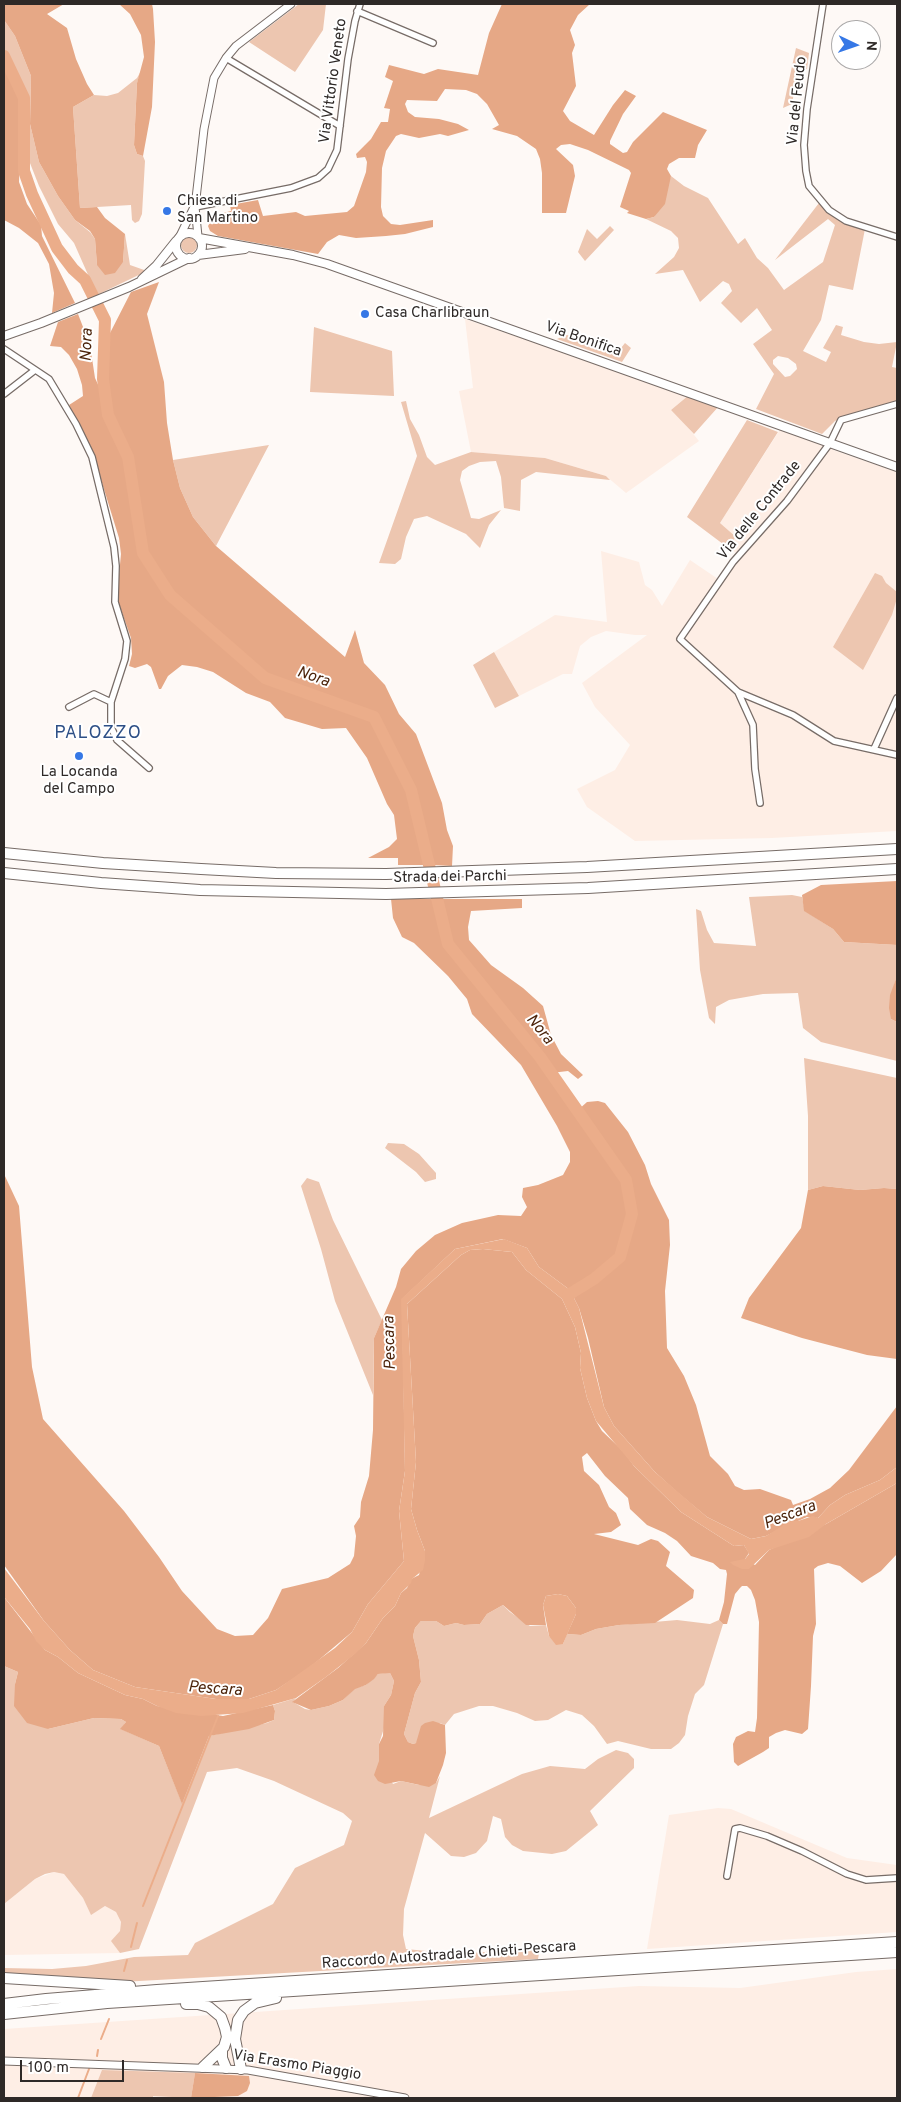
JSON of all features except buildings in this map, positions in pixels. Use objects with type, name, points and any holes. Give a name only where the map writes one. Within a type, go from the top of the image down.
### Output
[{"type":"highway","name":"Strada dei Parchi","points":[[4,852],[94,862],[201,869],[276,873],[386,874],[587,867],[897,849]]},
{"type":"highway","name":"Strada dei Parchi","points":[[4,873],[101,883],[200,890],[386,894],[579,888],[897,869]]},
{"type":"highway","name":"Raccordo Autostradale Chieti-Pescara","points":[[4,2004],[165,1990],[897,1942]]},
{"type":"highway","name":"Raccordo Autostradale Chieti-Pescara","points":[[4,2014],[71,2006],[897,1952]]},
{"type":"highway","points":[[4,1978],[112,1986],[155,1985],[165,1990]]},
{"type":"highway","points":[[242,2069],[234,2034],[236,2025],[244,2012],[262,2000],[306,1996],[314,1990]]},
{"type":"highway","points":[[146,2001],[157,2006],[191,2003],[205,2005],[213,2009],[221,2018],[225,2028],[226,2037],[222,2050],[223,2062],[226,2068]]},
{"type":"highway","points":[[203,2068],[222,2050]]},
{"type":"main road","points":[[4,336],[41,324],[160,274],[188,258],[198,255],[202,245],[198,237],[187,233],[179,238],[156,266],[140,281]]},
{"type":"main road","name":"Via Bonifica","points":[[198,237],[327,264],[897,467]]},
{"type":"main road","points":[[179,238],[176,244],[178,252],[180,256],[188,258]]},
{"type":"main road","name":"Via Bonifica","points":[[198,255],[257,248]]},
{"type":"street","points":[[198,237],[195,207],[208,106],[214,78],[226,58],[245,39],[291,4]]},
{"type":"street","name":"Via Vittorio Veneto","points":[[195,207],[290,188],[318,178],[328,170],[337,150],[357,11],[360,4]]},
{"type":"street","name":"Via del Feudo","points":[[823,4],[804,136],[809,186],[829,210],[846,221],[897,237]]},
{"type":"street","points":[[357,11],[433,43]]},
{"type":"street","points":[[226,58],[340,126]]},
{"type":"street","points":[[179,238],[195,207]]},
{"type":"street","points":[[4,348],[49,379],[76,424],[92,457],[106,508],[116,566],[115,602],[128,649],[110,702],[111,727],[117,740],[149,768]]},
{"type":"street","points":[[4,394],[35,370]]},
{"type":"street","name":"Via delle Contrade","points":[[738,692],[680,639],[732,562],[787,501],[830,443],[841,420],[897,404]]},
{"type":"street","points":[[738,692],[792,715],[834,741],[897,755]]},
{"type":"street","points":[[738,692],[753,725],[755,769],[760,803]]},
{"type":"street","points":[[69,707],[94,694],[110,702]]},
{"type":"street","points":[[874,749],[897,698]]},
{"type":"street","points":[[727,1876],[735,1829],[740,1828],[767,1836],[848,1874],[866,1880],[897,1878]]},
{"type":"street","name":"Via Erasmo Piaggio","points":[[4,2061],[242,2069],[405,2098]]},
{"type":"shaded area","points":[[4,4],[64,4],[47,14],[67,28],[76,59],[94,95],[73,107],[80,208],[97,207],[105,218],[125,234],[123,262],[115,273],[105,275],[97,265],[95,239],[90,231],[75,220],[58,196],[39,162],[30,124],[31,76],[15,36],[4,20]]},
{"type":"shaded area","points":[[119,4],[152,4],[153,9],[155,42],[152,107],[143,156],[137,154],[134,145],[137,83],[144,57],[141,35],[130,14]]},
{"type":"shaded area","points":[[299,4],[326,4],[323,30],[295,72],[249,42]]},
{"type":"shaded area","points":[[502,4],[590,4],[578,15],[570,30],[575,45],[572,53],[576,86],[563,111],[570,121],[594,135],[625,90],[636,96],[623,114],[610,141],[610,144],[623,153],[627,152],[633,142],[663,112],[707,130],[698,145],[695,158],[679,158],[669,164],[667,169],[671,176],[665,204],[654,217],[646,219],[627,213],[629,211],[620,207],[631,173],[629,170],[588,150],[570,144],[561,145],[556,149],[573,165],[575,176],[566,213],[542,213],[542,173],[536,149],[517,136],[492,129],[499,125],[487,104],[477,94],[466,90],[445,89],[437,101],[407,100],[405,104],[408,112],[415,117],[439,119],[458,124],[469,130],[448,136],[440,134],[419,138],[401,134],[396,136],[386,151],[382,168],[381,207],[383,216],[391,224],[400,225],[433,220],[433,227],[405,234],[386,236],[356,238],[339,235],[327,242],[318,254],[218,236],[210,231],[208,226],[212,219],[219,214],[231,211],[230,205],[258,200],[263,216],[296,212],[305,216],[347,212],[354,206],[366,172],[367,162],[365,157],[357,158],[356,154],[371,139],[381,122],[388,122],[390,109],[384,108],[393,81],[385,77],[389,65],[424,74],[438,69],[478,75],[489,33]]},
{"type":"shaded area","points":[[4,20],[15,36],[31,76],[30,124],[39,162],[58,196],[75,220],[90,232],[95,239],[97,265],[123,262],[125,234],[130,265],[147,271],[97,295],[74,243],[58,224],[39,186],[28,158],[26,93],[4,49]]},
{"type":"shaded area","points":[[796,48],[809,53],[807,69],[797,74],[792,104],[783,108]]},
{"type":"shaded area","points":[[4,62],[22,98],[19,182],[27,204],[41,225],[42,236],[75,303],[52,313],[54,293],[49,264],[38,243],[19,228],[4,220]]},
{"type":"shaded area","points":[[141,71],[137,83],[134,145],[137,154],[143,156],[145,161],[142,214],[139,221],[135,223],[132,220],[131,205],[80,208],[73,107],[94,95],[107,96],[118,93],[137,78]]},
{"type":"shaded area","points":[[671,176],[684,186],[708,198],[738,244],[745,238],[757,258],[768,268],[784,290],[823,262],[835,225],[828,219],[775,260],[819,203],[834,214],[865,229],[853,290],[829,285],[821,320],[803,351],[826,362],[831,352],[823,348],[836,325],[843,327],[841,335],[864,342],[879,344],[897,342],[892,367],[897,368],[897,401],[835,421],[822,434],[756,409],[774,374],[753,344],[772,330],[757,308],[741,323],[721,303],[732,291],[729,284],[723,281],[700,302],[683,270],[655,274],[674,257],[679,248],[678,238],[671,231],[646,219],[654,217]],"holes":[[[778,356],[788,358],[796,364],[797,369],[790,376],[785,377],[773,364],[773,360]]]},
{"type":"shaded area","points":[[610,226],[614,230],[585,261],[578,252],[587,229],[597,239]]},
{"type":"shaded area","points":[[189,237],[197,245],[189,253],[181,245]]},
{"type":"shaded area","points":[[159,282],[147,314],[164,382],[167,423],[173,460],[180,488],[193,517],[216,546],[345,657],[355,630],[364,663],[385,685],[399,714],[416,734],[442,803],[447,830],[453,846],[452,866],[432,865],[414,789],[375,712],[266,676],[171,592],[145,549],[131,454],[111,413],[107,382],[109,335],[131,292]]},
{"type":"shaded area","points":[[78,314],[90,345],[95,378],[101,391],[105,415],[127,458],[141,554],[169,597],[263,680],[374,718],[409,790],[427,865],[398,865],[398,858],[368,858],[389,847],[397,839],[394,815],[387,804],[367,758],[346,728],[322,729],[285,718],[270,702],[246,693],[213,672],[197,667],[182,665],[168,676],[161,689],[159,689],[151,667],[147,664],[135,668],[129,666],[132,654],[131,638],[119,604],[118,585],[121,554],[119,538],[91,447],[69,405],[83,396],[82,385],[77,369],[69,355],[61,347],[50,346],[58,322]]},
{"type":"shaded area","points":[[465,319],[689,395],[671,410],[699,441],[626,493],[606,476],[545,458],[471,452],[459,391],[473,388]]},
{"type":"shaded area","points":[[314,327],[392,351],[394,396],[310,392]]},
{"type":"shaded area","points":[[566,335],[578,336],[617,353],[625,343],[631,348],[622,362],[557,339]]},
{"type":"shaded area","points":[[689,395],[719,406],[694,434],[671,410]]},
{"type":"shaded area","points":[[406,401],[410,419],[419,435],[427,457],[435,465],[471,452],[545,458],[606,476],[610,480],[536,472],[521,480],[520,511],[504,508],[501,477],[496,461],[480,462],[462,471],[460,480],[471,518],[479,519],[501,510],[489,525],[480,548],[466,534],[427,516],[414,519],[406,537],[401,559],[395,564],[379,563],[417,456],[401,402]]},
{"type":"shaded area","points":[[747,420],[778,432],[720,523],[736,537],[727,547],[687,517]]},
{"type":"shaded area","points":[[781,428],[836,451],[897,472],[897,831],[772,838],[635,841],[587,807],[577,789],[615,770],[630,745],[595,707],[582,683],[647,635],[606,631],[591,637],[580,646],[572,674],[563,674],[519,696],[494,652],[555,615],[607,622],[601,551],[639,562],[645,585],[652,590],[662,606],[690,560],[718,579],[736,553],[727,547],[736,537],[720,523]]},
{"type":"shaded area","points":[[269,445],[216,546],[193,517],[180,488],[173,460]]},
{"type":"shaded area","points":[[875,573],[882,576],[886,583],[897,592],[897,598],[892,615],[863,670],[833,647]]},
{"type":"shaded area","points":[[494,652],[519,696],[495,708],[473,665]]},
{"type":"shaded area","points":[[897,881],[897,945],[844,942],[833,929],[804,911],[802,895],[821,885]]},
{"type":"shaded area","points":[[792,895],[802,897],[805,911],[833,929],[844,942],[897,945],[897,976],[894,985],[891,1019],[897,1022],[897,1061],[821,1042],[803,1028],[798,993],[763,994],[729,1000],[716,1007],[715,1024],[709,1018],[700,970],[696,909],[701,911],[707,930],[714,943],[756,946],[749,897]]},
{"type":"shaded area","points":[[391,899],[435,899],[444,944],[540,1063],[625,1180],[630,1213],[617,1257],[593,1278],[570,1290],[539,1267],[527,1248],[503,1239],[455,1249],[402,1299],[405,1471],[399,1511],[404,1561],[368,1604],[352,1632],[308,1669],[276,1690],[249,1699],[216,1699],[135,1687],[93,1670],[70,1650],[44,1621],[4,1565],[4,1174],[19,1206],[32,1367],[43,1419],[124,1511],[182,1591],[217,1629],[235,1636],[253,1635],[268,1618],[282,1589],[328,1578],[350,1564],[354,1556],[356,1536],[354,1526],[360,1517],[361,1502],[369,1476],[373,1430],[374,1338],[396,1287],[401,1269],[416,1251],[435,1235],[462,1223],[498,1215],[521,1216],[527,1207],[522,1197],[523,1188],[538,1185],[563,1175],[570,1162],[570,1152],[557,1126],[521,1065],[472,1014],[467,999],[448,976],[414,943],[402,937],[393,918]]},
{"type":"shaded area","points":[[440,899],[522,899],[522,908],[471,911],[468,927],[469,940],[491,965],[523,988],[543,1006],[551,1035],[561,1054],[583,1075],[578,1079],[568,1071],[551,1073],[543,1056],[450,941]]},
{"type":"shaded area","points":[[897,976],[897,1022],[891,1019],[889,1008],[890,995]]},
{"type":"shaded area","points":[[804,1058],[897,1078],[897,1189],[860,1190],[823,1186],[808,1190],[808,1116]]},
{"type":"shaded area","points":[[598,1101],[605,1103],[628,1132],[669,1220],[670,1245],[665,1291],[667,1348],[684,1376],[696,1405],[710,1456],[728,1474],[735,1486],[744,1490],[760,1489],[791,1500],[793,1505],[810,1499],[830,1488],[849,1470],[897,1406],[897,1467],[880,1480],[845,1495],[830,1505],[818,1518],[807,1517],[798,1521],[790,1521],[766,1536],[751,1539],[707,1517],[655,1472],[614,1426],[604,1407],[588,1338],[579,1308],[572,1294],[598,1280],[621,1260],[634,1212],[627,1179],[578,1110],[587,1102]]},
{"type":"shaded area","points":[[388,1143],[404,1144],[419,1154],[436,1173],[436,1179],[425,1182],[416,1172],[385,1148]]},
{"type":"shaded area","points":[[307,1178],[319,1182],[333,1220],[382,1320],[374,1338],[373,1395],[335,1301],[301,1186]]},
{"type":"shaded area","points":[[823,1186],[860,1190],[897,1189],[897,1359],[867,1355],[802,1338],[741,1318],[749,1298],[801,1228],[808,1190]]},
{"type":"shaded area","name":"Pescara","points":[[504,1239],[527,1248],[539,1267],[570,1290],[579,1308],[604,1407],[614,1426],[655,1472],[707,1517],[751,1539],[766,1536],[790,1521],[798,1521],[813,1516],[818,1518],[830,1505],[845,1495],[880,1480],[897,1467],[897,1483],[826,1524],[809,1537],[769,1550],[749,1569],[742,1569],[733,1565],[730,1562],[745,1559],[749,1554],[744,1545],[734,1546],[681,1512],[634,1466],[596,1421],[587,1398],[580,1368],[581,1353],[575,1327],[562,1299],[526,1270],[512,1252],[483,1249],[470,1250],[461,1255],[407,1304],[416,1462],[411,1509],[425,1551],[425,1560],[423,1570],[412,1579],[411,1583],[401,1593],[395,1606],[383,1618],[366,1643],[355,1654],[296,1698],[243,1713],[201,1716],[176,1713],[143,1699],[125,1695],[78,1673],[58,1657],[45,1650],[36,1641],[30,1629],[4,1597],[4,1568],[44,1621],[70,1650],[93,1670],[135,1687],[216,1699],[249,1699],[276,1690],[335,1648],[352,1632],[368,1604],[404,1561],[399,1511],[405,1471],[401,1299],[455,1249]]},
{"type":"shaded area","points":[[483,1249],[512,1252],[526,1270],[562,1299],[575,1327],[581,1353],[580,1368],[587,1398],[602,1431],[624,1452],[634,1466],[681,1512],[734,1546],[744,1545],[749,1553],[745,1559],[755,1565],[769,1550],[826,1524],[897,1483],[897,1554],[881,1571],[862,1583],[840,1566],[828,1563],[814,1569],[816,1624],[813,1636],[808,1729],[802,1734],[785,1730],[776,1733],[769,1737],[769,1748],[738,1766],[734,1762],[733,1744],[736,1737],[748,1731],[755,1732],[757,1718],[759,1622],[751,1590],[747,1586],[742,1586],[735,1594],[727,1624],[723,1624],[719,1620],[724,1602],[726,1570],[720,1569],[713,1563],[691,1556],[677,1541],[647,1525],[630,1509],[628,1498],[605,1476],[587,1453],[582,1457],[584,1471],[599,1485],[609,1507],[616,1513],[621,1525],[611,1532],[594,1534],[638,1545],[651,1539],[658,1541],[670,1552],[666,1566],[694,1590],[693,1598],[655,1623],[619,1625],[596,1629],[581,1635],[567,1634],[576,1614],[576,1608],[567,1596],[558,1594],[546,1596],[543,1605],[546,1625],[526,1625],[503,1605],[487,1614],[480,1624],[464,1625],[456,1623],[444,1626],[436,1621],[421,1621],[415,1628],[413,1636],[419,1660],[421,1682],[415,1693],[404,1734],[408,1742],[413,1744],[416,1743],[421,1726],[425,1723],[433,1721],[445,1725],[446,1753],[443,1765],[436,1783],[429,1787],[401,1781],[385,1784],[378,1781],[374,1775],[379,1761],[379,1744],[383,1736],[384,1706],[391,1695],[394,1681],[390,1673],[378,1674],[366,1685],[355,1689],[343,1700],[329,1706],[311,1710],[292,1702],[338,1668],[366,1643],[383,1618],[395,1606],[411,1579],[419,1575],[425,1551],[411,1509],[416,1462],[407,1304],[461,1255],[470,1250]]},
{"type":"shaded area","points":[[558,1594],[567,1596],[576,1608],[576,1614],[563,1644],[556,1645],[549,1636],[543,1605],[546,1596]]},
{"type":"shaded area","points":[[4,1597],[45,1650],[58,1657],[78,1673],[125,1695],[143,1699],[157,1706],[223,1716],[273,1705],[275,1711],[274,1720],[249,1729],[209,1736],[182,1804],[159,1746],[120,1729],[126,1722],[121,1719],[94,1718],[48,1729],[27,1723],[14,1706],[15,1684],[18,1672],[4,1666]]},
{"type":"shaded area","points":[[503,1605],[530,1626],[546,1625],[549,1636],[563,1644],[567,1634],[581,1635],[596,1629],[619,1625],[677,1620],[710,1624],[719,1620],[723,1624],[704,1685],[695,1694],[688,1716],[685,1735],[671,1749],[651,1749],[618,1741],[607,1744],[594,1726],[582,1715],[566,1710],[548,1720],[535,1721],[493,1706],[479,1706],[454,1714],[445,1725],[440,1723],[416,1743],[408,1742],[404,1734],[415,1693],[421,1682],[419,1660],[413,1636],[415,1628],[421,1621],[436,1621],[444,1626],[456,1623],[464,1625],[480,1624],[487,1614]]},
{"type":"shaded area","points":[[4,1666],[18,1672],[15,1684],[48,1729],[94,1718],[121,1719],[126,1722],[121,1729],[159,1746],[182,1803],[209,1736],[274,1720],[275,1711],[273,1705],[296,1698],[293,1702],[305,1709],[311,1710],[329,1706],[343,1700],[355,1688],[366,1685],[378,1674],[385,1673],[390,1673],[394,1681],[391,1695],[384,1706],[384,1728],[379,1744],[379,1761],[393,1784],[401,1781],[419,1785],[436,1783],[440,1776],[429,1818],[522,1774],[550,1766],[585,1769],[598,1759],[616,1750],[628,1753],[634,1759],[634,1768],[590,1811],[598,1825],[566,1851],[552,1854],[523,1851],[512,1845],[505,1837],[501,1819],[493,1816],[487,1841],[476,1853],[464,1857],[451,1856],[425,1833],[404,1909],[403,1935],[406,1949],[457,1954],[540,1948],[538,1959],[121,1982],[4,1974],[4,1968],[52,1969],[86,1966],[134,1957],[188,1955],[195,1943],[273,1904],[295,1868],[344,1845],[352,1821],[343,1813],[274,1781],[237,1768],[207,1772],[139,1949],[120,1953],[111,1941],[120,1931],[121,1922],[116,1912],[105,1906],[91,1915],[83,1898],[64,1874],[54,1872],[35,1879],[4,1904]]},
{"type":"shaded area","points":[[718,1808],[731,1809],[847,1858],[897,1865],[897,1932],[647,1949],[669,1815]]},
{"type":"shaded area","points":[[54,1872],[64,1874],[83,1898],[91,1914],[105,1906],[116,1912],[121,1922],[120,1931],[112,1941],[120,1953],[4,1955],[4,1904],[35,1879]]},
{"type":"shaded area","points":[[897,1969],[897,2098],[4,2098],[4,2029],[639,1986],[740,1988],[856,1972]]},
{"type":"shaded area","points":[[102,2070],[195,2073],[191,2098],[153,2096],[153,2098],[91,2098]]},
{"type":"shaded area","points":[[195,2073],[249,2076],[250,2083],[247,2091],[238,2096],[191,2098]]},
{"type":"waterway","name":"Nora","points":[[4,56],[24,98],[24,171],[32,194],[57,248],[73,269],[85,280],[105,320],[103,379],[108,415],[128,457],[143,553],[170,595],[265,678],[374,717],[411,790],[448,944],[540,1057],[626,1180],[632,1214],[620,1257],[594,1279],[568,1295]]},
{"type":"waterway","points":[[143,1906],[218,1716]]},
{"type":"waterway","points":[[131,1947],[137,1923]]},
{"type":"waterway","points":[[124,1971],[127,1960]]},
{"type":"waterway","points":[[101,2039],[109,2019]]},
{"type":"waterway","points":[[97,2056],[98,2050]]},
{"type":"waterway","points":[[78,2098],[89,2069]]},
{"type":"place","name":"Chiesa di San Martino","points":[[167,211]]},
{"type":"place","name":"Casa Charlibraun","points":[[365,314]]},
{"type":"place","name":"La Locanda del Campo","points":[[79,756]]},
{"type":"district","name":"PALOZZO","points":[[98,734]]}]
